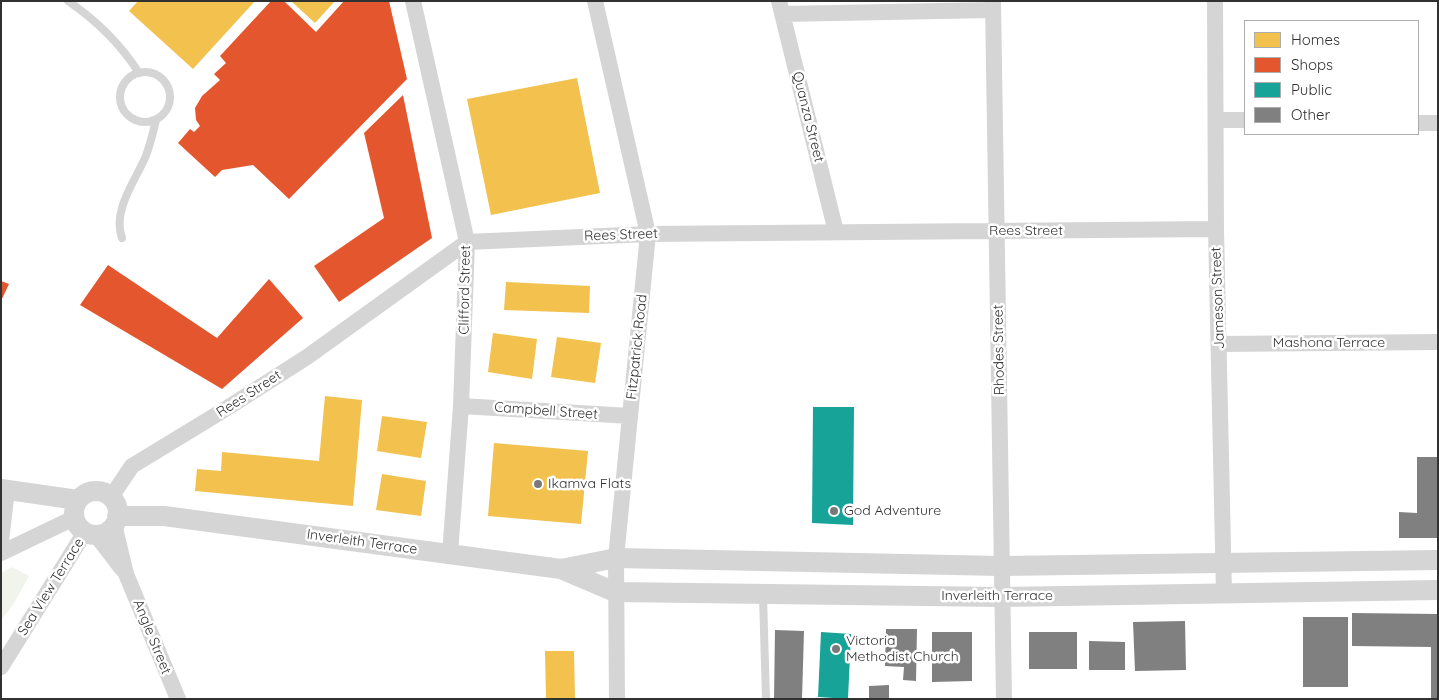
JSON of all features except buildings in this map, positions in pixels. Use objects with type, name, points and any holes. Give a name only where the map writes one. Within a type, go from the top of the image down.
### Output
[{"type":"street","name":"Clifford Street","points":[[413,1],[467,242],[461,406],[450,554]]},
{"type":"street","name":"Fitzpatrick Road","points":[[595,1],[648,234],[616,558],[618,699]]},
{"type":"street","name":"Jameson Street","points":[[1215,1],[1216,230],[1224,594]]},
{"type":"street","points":[[781,8],[993,6]]},
{"type":"street","name":"Rhodes Street","points":[[993,6],[1004,699]]},
{"type":"street","name":"Quanza Street","points":[[781,8],[836,232]]},
{"type":"street","points":[[1216,120],[1244,120]]},
{"type":"street","points":[[1419,123],[1438,123]]},
{"type":"street","name":"Rees Street","points":[[114,509],[132,466],[307,357],[467,242],[648,234],[1216,230]]},
{"type":"street","name":"Mashona Terrace","points":[[1220,344],[1438,342]]},
{"type":"street","name":"Campbell Street","points":[[461,406],[630,416]]},
{"type":"street","points":[[1,541],[4,489]]},
{"type":"street","name":"Inverleith Terrace","points":[[4,489],[83,521],[84,494],[92,491],[101,492],[114,509],[561,569],[615,592],[1001,597],[1438,590]]},
{"type":"street","points":[[1,553],[83,521],[106,532],[114,509]]},
{"type":"street","name":"Angle Street","points":[[114,509],[126,574],[178,699]]},
{"type":"street","name":"Angle Street","points":[[83,521],[126,574]]},
{"type":"street","name":"Sea View Terrace","points":[[1,667],[83,521]]},
{"type":"street","name":"Inverleith Terrace","points":[[561,569],[616,558],[1001,566],[1438,560]]},
{"type":"lane","points":[[68,1],[90,16],[124,49],[139,73]]},
{"type":"lane","points":[[122,238],[119,230],[120,217],[146,157],[156,120],[168,109],[170,93],[162,79],[155,74],[139,73],[125,82],[120,98],[122,106],[132,119],[140,122],[156,120]]},
{"type":"lane","points":[[763,594],[766,699]]},
{"type":"shaded area","points":[[12,567],[29,576],[13,605],[1,620],[1,573]]},
{"type":"place","name":"Ikamva Flats","points":[[538,484]]},
{"type":"place","name":"God Adventure","points":[[834,511]]},
{"type":"place","name":"Victoria Methodist Church","points":[[836,649]]}]
